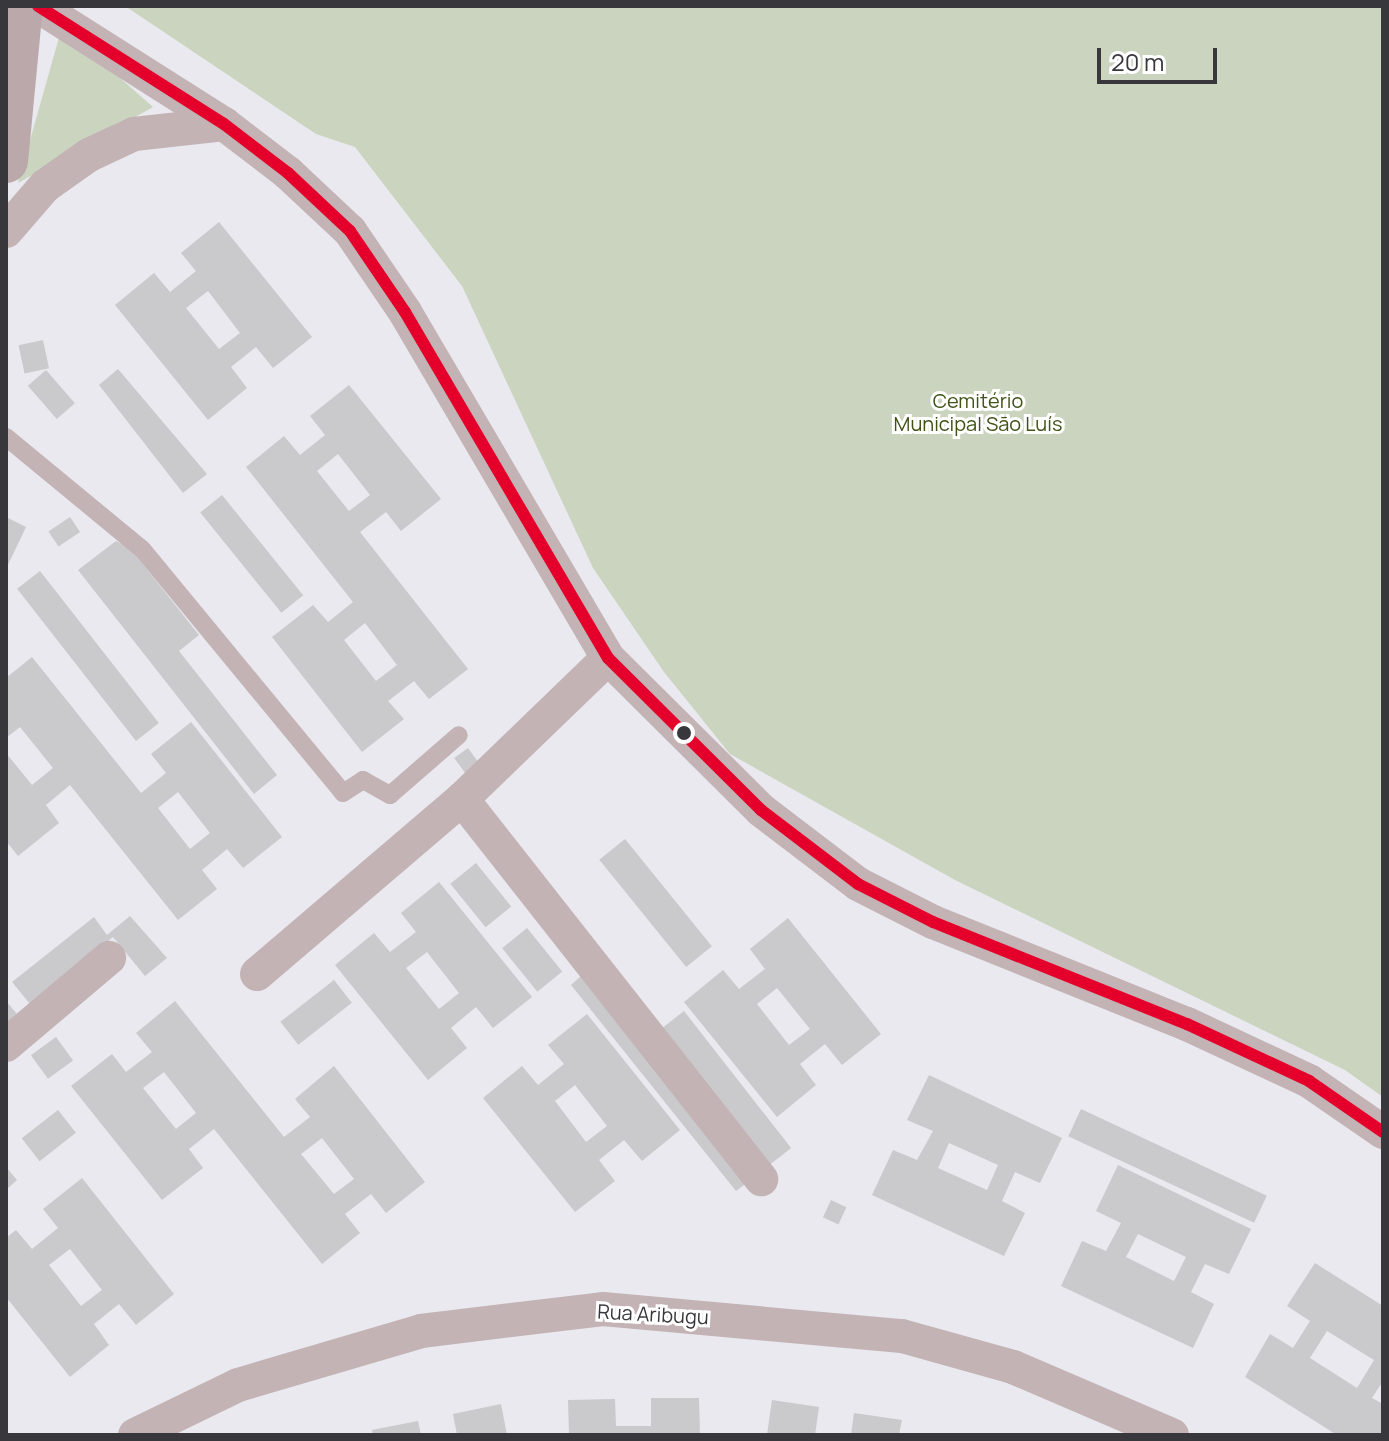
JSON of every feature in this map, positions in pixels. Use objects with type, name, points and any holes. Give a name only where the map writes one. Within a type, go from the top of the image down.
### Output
[{"type":"street","points":[[6,161],[21,6]]},
{"type":"street","points":[[38,6],[224,124],[288,173],[350,231],[405,312],[608,658],[710,764],[858,884],[933,922],[1187,1024],[1309,1081],[1383,1132]]},
{"type":"street","points":[[6,231],[45,186],[89,155],[134,134],[224,124]]},
{"type":"street","points":[[257,974],[462,799],[608,658]]},
{"type":"street","points":[[462,799],[761,1179]]},
{"type":"street","points":[[6,1045],[109,958]]},
{"type":"street","name":"Rua Aribugu","points":[[135,1435],[238,1385],[421,1331],[603,1309],[902,1336],[1013,1367],[1172,1435]]},
{"type":"lane","points":[[6,437],[142,549],[343,793],[363,780],[390,795],[459,735]]},
{"type":"green space","name":"Cemitério Municipal São Luís","points":[[125,6],[1383,6],[1383,1097],[1345,1070],[955,880],[730,754],[664,672],[593,568],[462,286],[355,147],[316,134]]},
{"type":"green space","points":[[62,27],[153,107],[18,183]]},
{"type":"building","points":[[219,222],[312,337],[273,368],[256,347],[231,367],[247,388],[208,420],[115,305],[154,273],[170,292],[196,271],[181,253]],"holes":[[[208,291],[240,333],[219,349],[186,308]]]},
{"type":"building","points":[[43,340],[49,368],[25,374],[19,345]]},
{"type":"building","points":[[118,369],[207,474],[183,493],[99,385]]},
{"type":"building","points":[[46,370],[75,403],[57,419],[28,386]]},
{"type":"building","points":[[349,385],[441,499],[401,531],[386,512],[360,532],[468,669],[429,699],[414,681],[388,701],[404,719],[362,752],[272,637],[313,605],[328,622],[353,602],[246,467],[284,436],[300,455],[325,435],[310,416]],"holes":[[[338,454],[370,495],[349,511],[317,471]],[[365,623],[397,665],[376,681],[344,640]]]},
{"type":"building","points":[[222,495],[303,595],[281,613],[200,513]]},
{"type":"building","points":[[6,517],[26,527],[6,569]]},
{"type":"building","points":[[70,517],[80,532],[59,546],[48,532]]},
{"type":"building","points":[[116,541],[130,548],[199,635],[179,651],[277,775],[254,794],[78,570]]},
{"type":"building","points":[[40,571],[159,723],[136,741],[17,589]]},
{"type":"building","points":[[32,657],[141,793],[166,773],[151,754],[191,722],[282,837],[243,868],[227,849],[202,870],[217,889],[178,920],[70,785],[46,805],[59,823],[18,856],[6,841],[6,753],[32,785],[53,768],[20,727],[6,738],[6,678]],"holes":[[[178,792],[210,833],[190,849],[158,808]]]},
{"type":"building","points":[[468,748],[484,770],[470,780],[454,758]]},
{"type":"building","points":[[625,839],[712,946],[686,967],[599,860]]},
{"type":"building","points":[[476,863],[511,907],[486,927],[450,884]]},
{"type":"building","points":[[439,882],[532,997],[493,1028],[476,1007],[451,1028],[467,1048],[428,1080],[335,965],[374,933],[390,952],[416,932],[401,913]],"holes":[[[427,952],[459,993],[439,1009],[406,968]]]},
{"type":"building","points":[[130,916],[167,958],[145,976],[113,937],[30,1004],[12,982],[94,917],[107,935]]},
{"type":"building","points":[[788,918],[881,1034],[842,1065],[825,1044],[800,1064],[816,1085],[777,1117],[684,1002],[723,970],[739,989],[765,969],[750,949]],"holes":[[[777,988],[810,1029],[789,1045],[757,1004]]]},
{"type":"building","points":[[527,928],[562,972],[537,992],[502,948]]},
{"type":"building","points":[[590,968],[751,1180],[736,1191],[571,985]]},
{"type":"building","points":[[334,980],[352,1003],[298,1045],[280,1022]]},
{"type":"building","points":[[6,1001],[17,1014],[6,1023]]},
{"type":"building","points":[[175,1001],[284,1137],[310,1117],[295,1099],[334,1066],[425,1182],[386,1213],[371,1194],[345,1214],[360,1233],[322,1264],[214,1129],[189,1149],[203,1168],[162,1200],[71,1086],[112,1054],[126,1072],[152,1052],[136,1033]],"holes":[[[164,1072],[196,1113],[176,1129],[143,1088]],[[322,1138],[354,1179],[334,1194],[301,1154]]]},
{"type":"building","points":[[684,1011],[791,1148],[769,1165],[662,1028]]},
{"type":"building","points":[[587,1014],[680,1130],[642,1161],[624,1140],[599,1160],[615,1181],[575,1212],[483,1098],[522,1066],[538,1085],[564,1064],[548,1045]],"holes":[[[575,1085],[607,1126],[586,1142],[555,1101]]]},
{"type":"building","points":[[56,1037],[73,1060],[48,1079],[31,1055]]},
{"type":"building","points":[[929,1075],[1062,1138],[1040,1183],[1015,1172],[1002,1201],[1025,1213],[1004,1256],[872,1195],[893,1150],[917,1160],[933,1131],[907,1120]],"holes":[[[949,1143],[998,1165],[987,1190],[938,1168]]]},
{"type":"building","points":[[1081,1109],[1267,1196],[1254,1223],[1068,1136]]},
{"type":"building","points":[[58,1110],[76,1133],[40,1161],[22,1138]]},
{"type":"building","points":[[1118,1165],[1251,1229],[1229,1274],[1205,1264],[1191,1292],[1214,1304],[1193,1348],[1061,1286],[1082,1241],[1106,1251],[1121,1223],[1096,1211]],"holes":[[[1138,1234],[1186,1257],[1174,1281],[1126,1257]]]},
{"type":"building","points":[[6,1167],[17,1180],[6,1190]]},
{"type":"building","points":[[82,1178],[174,1294],[136,1325],[119,1304],[94,1324],[109,1345],[70,1377],[6,1297],[6,1238],[16,1230],[32,1249],[58,1228],[43,1209]],"holes":[[[70,1249],[102,1290],[81,1306],[49,1265]]]},
{"type":"building","points":[[831,1200],[846,1207],[838,1224],[823,1217]]},
{"type":"building","points":[[1315,1263],[1383,1306],[1383,1381],[1372,1398],[1383,1404],[1382,1435],[1337,1435],[1245,1377],[1270,1334],[1293,1348],[1310,1321],[1287,1306]],"holes":[[[1327,1331],[1374,1360],[1357,1388],[1310,1358]]]},
{"type":"building","points":[[651,1398],[699,1398],[700,1435],[569,1435],[568,1400],[615,1399],[616,1426],[651,1426]]},
{"type":"building","points":[[772,1400],[819,1407],[815,1435],[767,1435]]},
{"type":"building","points":[[501,1404],[507,1435],[457,1435],[453,1414]]},
{"type":"building","points":[[854,1413],[902,1420],[899,1435],[851,1435]]},
{"type":"building","points":[[418,1421],[421,1435],[373,1435],[372,1430]]},
{"type":"transit line","points":[[38,6],[224,124],[288,173],[350,231],[405,312],[608,658],[761,810],[858,884],[933,922],[1187,1024],[1309,1081],[1383,1132]]}]
